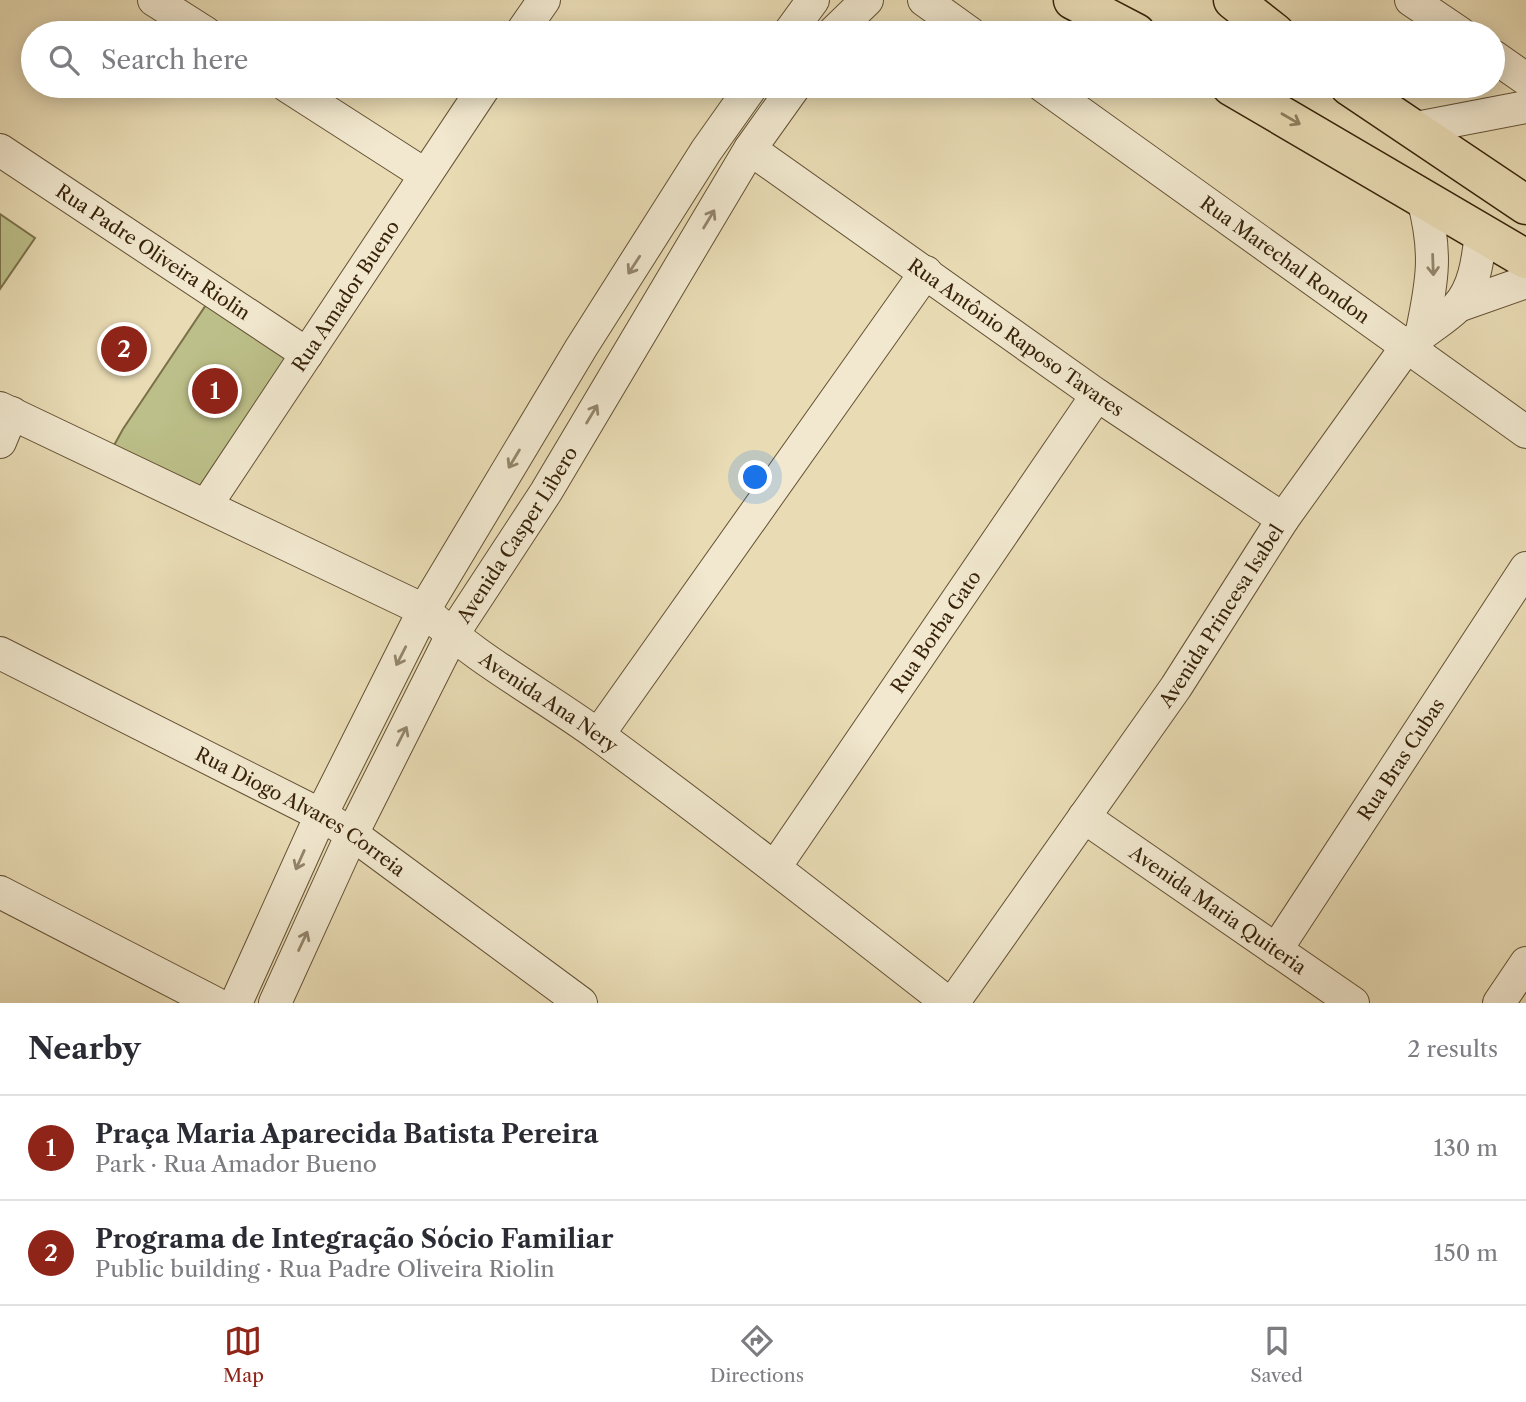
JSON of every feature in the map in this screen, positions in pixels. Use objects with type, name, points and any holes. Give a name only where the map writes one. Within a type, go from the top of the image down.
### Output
[{"type":"main road","points":[[1073,0],[1113,21]]},
{"type":"main road","points":[[1233,0],[1260,21]]},
{"type":"main road","points":[[1251,98],[1526,259]]},
{"type":"main road","points":[[1367,98],[1479,177],[1526,205]]},
{"type":"main road","points":[[1479,177],[1481,234]]},
{"type":"street","points":[[154,0],[187,21]]},
{"type":"street","points":[[529,21],[542,0]]},
{"type":"street","points":[[798,21],[813,0]]},
{"type":"street","points":[[845,21],[867,0]]},
{"type":"street","points":[[924,0],[953,21]]},
{"type":"street","points":[[1411,0],[1442,21]]},
{"type":"street","points":[[1505,64],[1526,79]]},
{"type":"street","points":[[306,98],[424,174]]},
{"type":"street","name":"Rua Amador Bueno","points":[[207,504],[477,98]]},
{"type":"street","name":"Avenida Casper Libero","points":[[236,1003],[320,814],[424,610],[581,348],[706,151],[744,98]]},
{"type":"street","name":"Avenida Casper Libero","points":[[275,1003],[352,834],[452,637],[546,492],[750,149],[786,98]]},
{"type":"street","name":"Rua Marechal Rondon","points":[[1061,98],[1414,340],[1526,432]]},
{"type":"street","points":[[1412,129],[1526,107]]},
{"type":"street","name":"Rua Antônio Raposo Tavares","points":[[750,149],[1097,395],[1283,519]]},
{"type":"street","name":"Rua Padre Oliveira Riolin","points":[[0,150],[307,354]]},
{"type":"street","points":[[1414,340],[1434,274],[1432,230],[1423,199]]},
{"type":"street","name":"Avenida Princesa Isabel","points":[[950,1003],[1176,687],[1283,519],[1414,340],[1458,306],[1476,272],[1481,234]]},
{"type":"street","points":[[598,735],[926,272]]},
{"type":"street","points":[[1458,306],[1526,282]]},
{"type":"street","name":"Rua Borba Gato","points":[[775,867],[1097,395]]},
{"type":"street","points":[[0,442],[6,410]]},
{"type":"street","name":"Avenida Ana Nery","points":[[6,410],[424,610],[452,637],[598,735],[775,867],[950,1003]]},
{"type":"street","name":"Rua Bras Cubas","points":[[1276,950],[1526,568]]},
{"type":"street","name":"Rua Diogo Alvares Correia","points":[[0,653],[320,814],[352,834],[581,1003]]},
{"type":"street","name":"Avenida Maria Quiteria","points":[[1084,817],[1353,1003]]},
{"type":"street","points":[[0,892],[215,1003]]},
{"type":"street","points":[[1499,1003],[1526,963]]},
{"type":"green space","points":[[0,214],[35,238],[0,289]]},
{"type":"green space","points":[[214,293],[307,354],[207,504],[107,458],[123,429]]},
{"type":"place","name":"Programa de Integração Sócio Familiar","points":[[124,349]]},
{"type":"place","name":"Praça Maria Aparecida Batista Pereira","points":[[215,391]]}]
